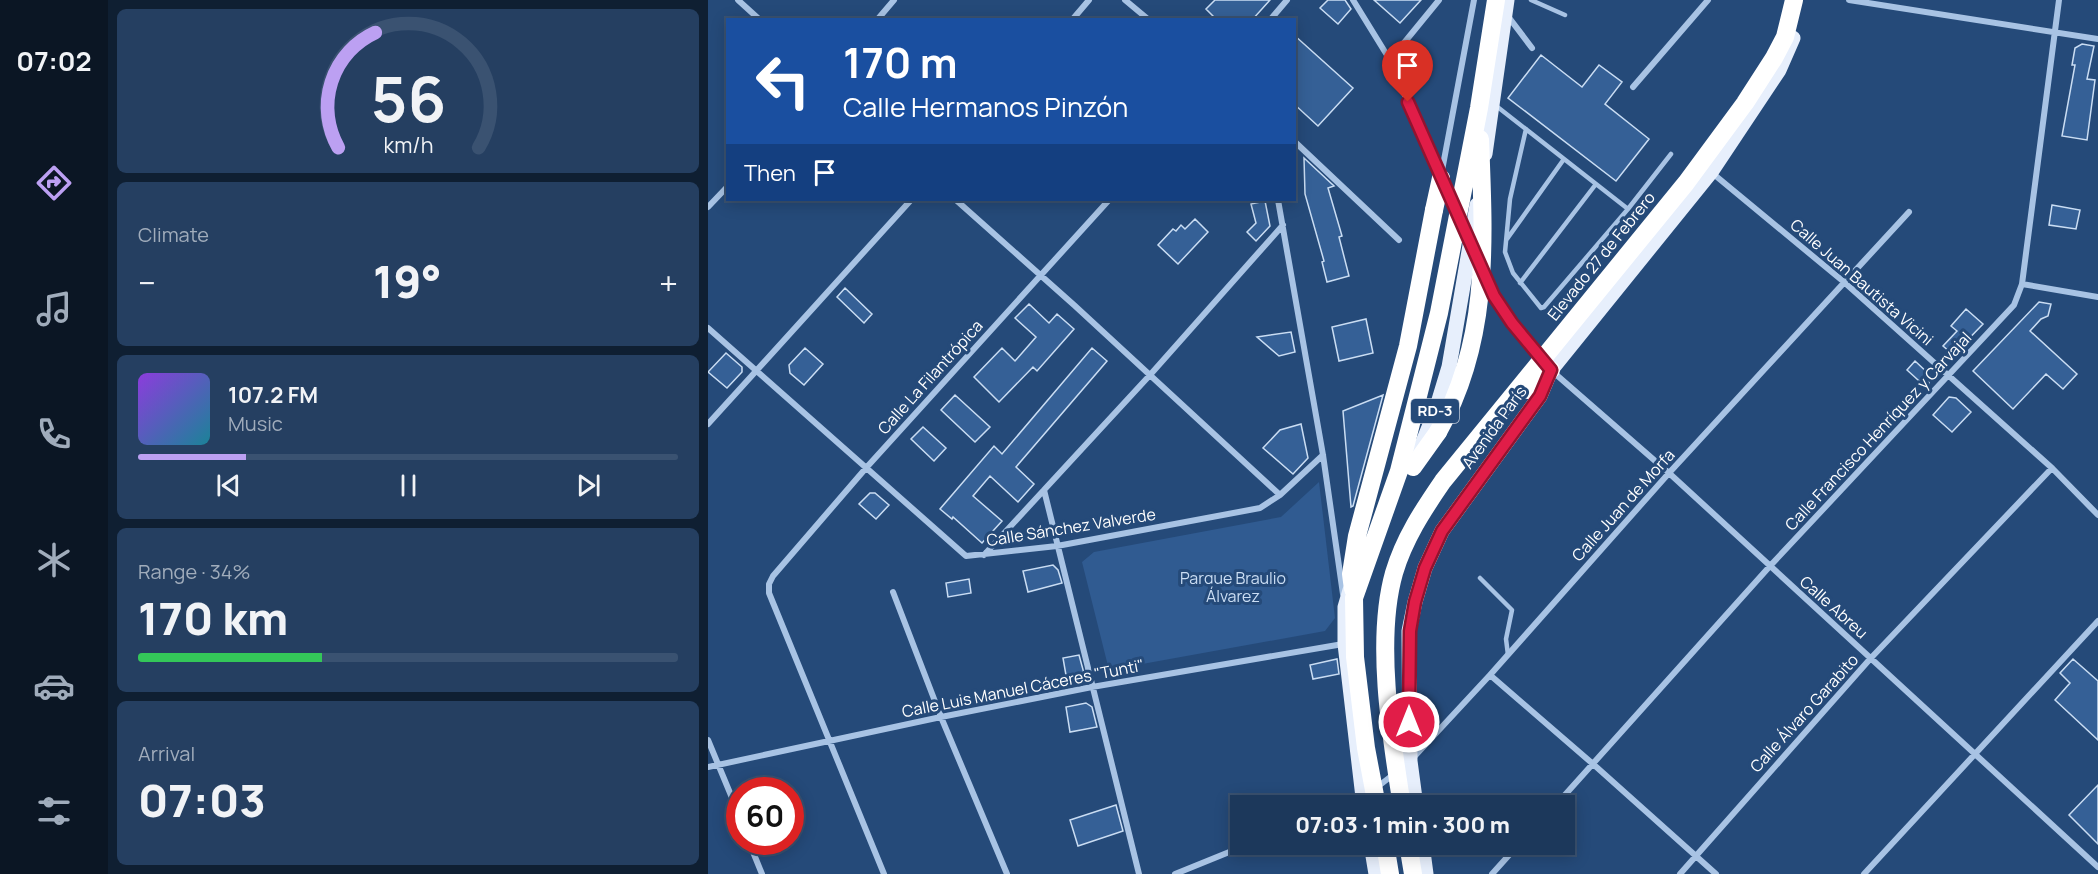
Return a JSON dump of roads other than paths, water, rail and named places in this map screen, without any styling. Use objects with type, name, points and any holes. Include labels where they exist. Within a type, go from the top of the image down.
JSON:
[{"type":"highway","name":"Elevado 27 de Febrero","points":[[1404,795],[1391,721],[1387,665],[1387,632],[1394,575],[1403,549],[1421,514],[1443,481],[1686,183],[1745,103],[1785,37],[1794,0]]},
{"type":"highway","name":"RD-3","points":[[1363,795],[1366,748],[1350,602],[1399,471],[1434,336],[1486,105],[1502,3]]},
{"type":"highway","points":[[1413,467],[1438,432],[1452,406],[1466,372],[1473,341],[1478,304],[1483,224],[1486,105]]},
{"type":"highway","points":[[1350,602],[1351,574],[1358,536],[1408,346],[1441,178]]},
{"type":"highway","points":[[1406,795],[1403,736],[1393,662],[1393,630],[1404,573],[1414,544],[1454,481],[1528,390],[1551,370]]},
{"type":"highway","points":[[1387,855],[1390,874]]},
{"type":"highway","points":[[1410,855],[1413,874]]},
{"type":"main road","name":"Avenida París","points":[[1407,795],[1410,761],[1410,631],[1415,602],[1425,568],[1442,531],[1540,396],[1551,370],[1711,172],[1779,70],[1796,31],[1802,0]]},
{"type":"main road","name":"RD-3","points":[[1362,795],[1345,644],[1350,602],[1357,564],[1368,538],[1392,496],[1413,467],[1436,410],[1449,367],[1470,244],[1486,105]]},
{"type":"main road","points":[[1373,855],[1376,874]]},
{"type":"main road","points":[[1423,855],[1426,874]]},
{"type":"street","points":[[738,0],[758,18]]},
{"type":"street","points":[[880,18],[894,0]]},
{"type":"street","points":[[1074,18],[1089,0]]},
{"type":"street","points":[[1125,0],[1147,18]]},
{"type":"street","points":[[1272,18],[1287,0]]},
{"type":"street","name":"Calle Abreu","points":[[1353,0],[1390,60],[1470,244],[1501,308],[1551,370],[1669,472],[2098,867]]},
{"type":"street","points":[[1390,60],[1438,0]]},
{"type":"street","points":[[1441,178],[1474,0]]},
{"type":"street","points":[[1634,87],[1708,0]]},
{"type":"street","points":[[1849,0],[2098,39]]},
{"type":"street","name":"Calle Francisco Henríquez y Carvajal","points":[[1565,795],[1770,567],[2014,305],[2022,284],[2059,0]]},
{"type":"street","points":[[1502,3],[1532,48]]},
{"type":"street","points":[[1296,143],[1399,240]]},
{"type":"street","name":"Calle Juan Bautista Vicini","points":[[1711,172],[1844,282],[2052,468],[2098,515]]},
{"type":"street","points":[[708,207],[726,188]]},
{"type":"street","points":[[708,424],[910,201]]},
{"type":"street","points":[[957,201],[1280,495]]},
{"type":"street","name":"Calle La Filantrópica","points":[[828,741],[769,593],[769,584],[773,576],[866,468],[1108,201]]},
{"type":"street","points":[[1278,201],[1350,602]]},
{"type":"street","name":"Calle Juan de Morfa","points":[[1373,795],[1410,761],[1491,675],[1669,472],[1909,212]]},
{"type":"street","points":[[984,555],[1150,375],[1283,225]]},
{"type":"street","points":[[2022,284],[2098,297]]},
{"type":"street","name":"Calle Sánchez Valverde","points":[[708,328],[966,556],[1057,546],[1260,508],[1280,495],[1323,455]]},
{"type":"street","name":"Calle Álvaro Garabito","points":[[1680,874],[1870,659],[2052,468]]},
{"type":"street","points":[[1044,490],[1139,874]]},
{"type":"street","points":[[893,592],[941,717],[1007,874]]},
{"type":"street","points":[[1864,874],[2098,621]]},
{"type":"street","name":"Calle Luis Manuel Cáceres \"Tunti\"","points":[[708,767],[1092,687],[1345,644]]},
{"type":"street","points":[[1491,675],[1716,874]]},
{"type":"street","points":[[708,740],[726,784]]},
{"type":"street","points":[[828,741],[884,874]]},
{"type":"street","points":[[1175,874],[1230,852]]},
{"type":"street","points":[[754,855],[762,874]]},
{"type":"street","points":[[1492,874],[1509,855]]},
{"type":"lane","points":[[1531,0],[1564,15]]},
{"type":"lane","points":[[1486,105],[1526,129],[1628,209]]},
{"type":"lane","points":[[1526,129],[1510,199],[1505,241],[1506,260],[1520,283],[1541,308],[1628,209],[1671,154]]},
{"type":"lane","points":[[1505,241],[1564,159]]},
{"type":"lane","points":[[1520,283],[1596,184]]},
{"type":"lane","points":[[1480,578],[1512,610],[1506,639],[1508,655]]},
{"type":"park label","name":"Parque Braulio Álvarez","points":[[1233,587]]}]
